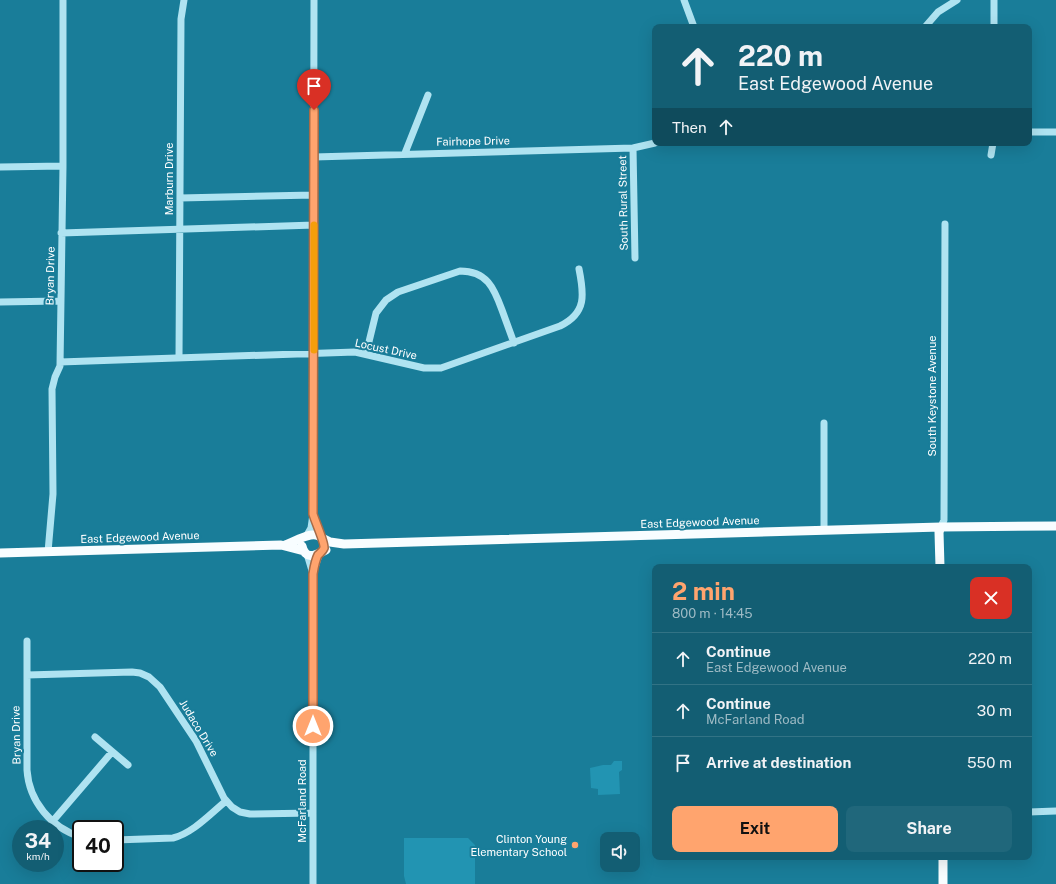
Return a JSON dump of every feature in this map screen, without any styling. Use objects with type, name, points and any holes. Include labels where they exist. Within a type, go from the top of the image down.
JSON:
[{"type":"main road","name":"East Edgewood Avenue","points":[[281,545],[313,534],[330,542],[344,544],[941,527],[1056,526]]},
{"type":"main road","name":"South Keystone Avenue","points":[[940,564],[939,534],[941,527]]},
{"type":"main road","points":[[305,552],[302,544],[306,536]]},
{"type":"main road","points":[[320,553],[324,547],[321,537]]},
{"type":"main road","name":"East Edgewood Avenue","points":[[0,553],[281,545],[305,552],[311,556],[344,544]]},
{"type":"main road","points":[[943,860],[943,884]]},
{"type":"street","name":"Bryan Drive","points":[[48,552],[53,494],[52,391],[55,377],[60,366],[63,166],[63,0]]},
{"type":"street","name":"Marburn Drive","points":[[179,358],[180,19],[184,0]]},
{"type":"street","points":[[306,536],[311,528],[313,514],[314,0]]},
{"type":"street","points":[[684,0],[693,24]]},
{"type":"street","points":[[928,24],[938,12],[957,0]]},
{"type":"street","points":[[994,0],[994,24]]},
{"type":"street","points":[[405,153],[428,95]]},
{"type":"street","points":[[1032,132],[1056,132]]},
{"type":"street","name":"Fairhope Drive","points":[[314,156],[633,148],[652,144]]},
{"type":"street","points":[[991,155],[992,146]]},
{"type":"street","name":"South Rural Street","points":[[633,148],[634,258]]},
{"type":"street","points":[[0,167],[63,166]]},
{"type":"street","points":[[180,198],[314,195]]},
{"type":"street","name":"South Keystone Avenue","points":[[941,527],[944,520],[945,224]]},
{"type":"street","points":[[61,233],[314,225]]},
{"type":"street","name":"Locust Drive","points":[[60,362],[355,352],[424,368],[450,365],[560,326],[574,316],[581,306],[583,297],[579,269]]},
{"type":"street","points":[[366,354],[376,313],[386,300],[398,292],[460,271],[470,271],[479,275],[487,280],[492,286],[514,342]]},
{"type":"street","points":[[0,302],[60,300]]},
{"type":"street","points":[[824,423],[824,530]]},
{"type":"street","points":[[313,514],[321,537]]},
{"type":"street","name":"McFarland Road","points":[[305,552],[313,574]]},
{"type":"street","name":"McFarland Road","points":[[313,884],[313,574],[320,553]]},
{"type":"street","name":"Bryan Drive","points":[[27,641],[28,781],[38,806],[52,820]]},
{"type":"street","name":"Judaco Drive","points":[[27,675],[132,672],[144,674],[155,681],[174,706],[204,755],[226,801]]},
{"type":"street","points":[[95,737],[128,765]]},
{"type":"street","points":[[54,820],[112,752]]},
{"type":"street","points":[[124,840],[173,838],[179,836],[190,830],[226,801],[237,810],[250,814],[313,813]]},
{"type":"street","points":[[1032,812],[1056,811]]},
{"type":"shaded area","points":[[614,761],[622,761],[622,770],[619,772],[620,794],[598,795],[598,789],[591,788],[590,768],[611,765]]},
{"type":"shaded area","points":[[404,838],[468,838],[475,845],[475,884],[406,884],[404,876]]},
{"type":"slow traffic","points":[[314,225],[314,350]]},
{"type":"place","name":"Clinton Young Elementary School","points":[[575,845]]},
{"type":"route","points":[[313,726],[313,574],[315,563],[319,555],[324,550],[324,541],[320,536],[313,514],[314,110]]}]
